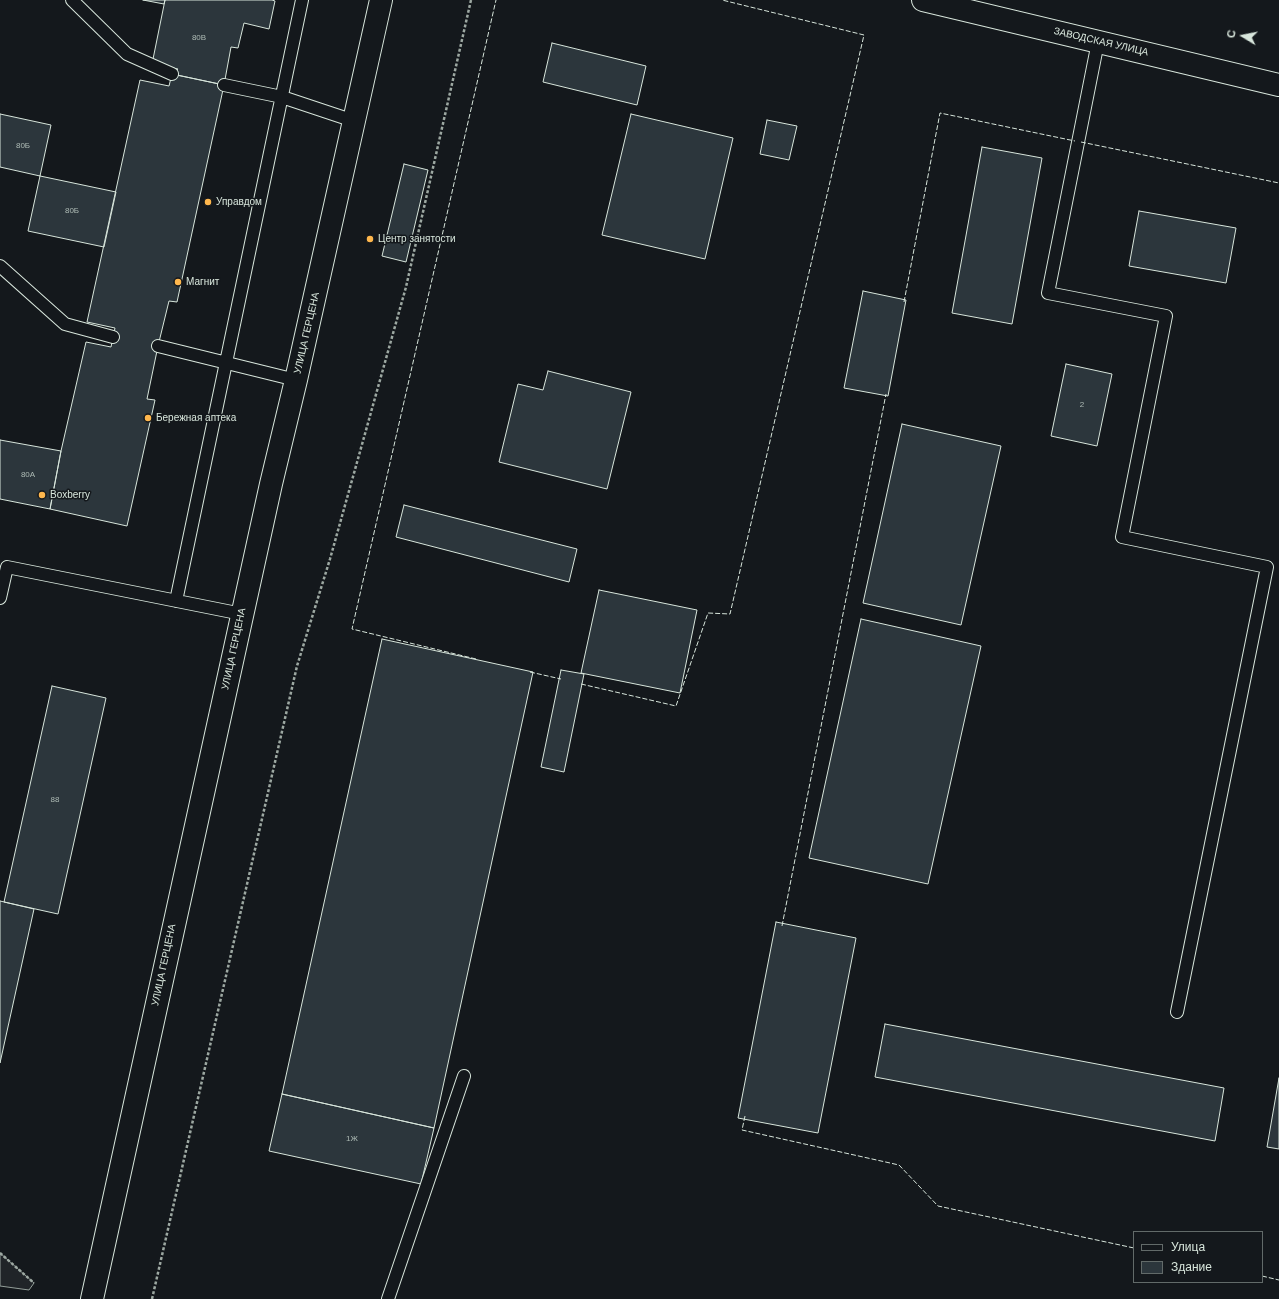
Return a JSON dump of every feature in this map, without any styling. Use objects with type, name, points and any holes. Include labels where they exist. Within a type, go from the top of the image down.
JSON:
[{"type":"main road","name":"УЛИЦА ГЕРЦЕНА","points":[[92,1299],[242,614],[381,0]]},
{"type":"main road","name":"ЗАВОДСКАЯ УЛИЦА","points":[[923,0],[1279,84]]},
{"type":"lane","points":[[72,0],[127,54],[172,74]]},
{"type":"lane","points":[[176,601],[302,0]]},
{"type":"lane","points":[[1098,42],[1048,293],[1166,316],[1122,537],[1267,567],[1177,1012]]},
{"type":"lane","points":[[224,85],[282,97],[354,121]]},
{"type":"lane","points":[[0,266],[65,324],[113,337]]},
{"type":"lane","points":[[158,346],[296,380]]},
{"type":"lane","points":[[0,598],[4,565],[242,614]]},
{"type":"lane","points":[[388,1299],[464,1076]]},
{"type":"path","points":[[152,1299],[297,666],[330,559],[406,287],[471,0]]},
{"type":"path","points":[[0,1253],[34,1283]]},
{"type":"shaded area","points":[[0,1253],[34,1283],[29,1290],[0,1286]]},
{"type":"building","points":[[143,0],[165,0],[164,4]]},
{"type":"building","points":[[165,0],[275,1],[269,29],[244,23],[238,48],[231,47],[224,85],[172,74],[178,69],[152,64]]},
{"type":"building","points":[[552,43],[646,66],[637,105],[543,82]]},
{"type":"building","points":[[172,74],[224,85],[177,302],[169,301],[158,346],[147,399],[155,400],[127,526],[50,509],[61,451],[86,342],[111,347],[115,328],[87,322],[140,80],[169,86]]},
{"type":"building","points":[[0,114],[51,125],[40,176],[0,167]]},
{"type":"building","points":[[631,114],[733,138],[705,259],[602,235]]},
{"type":"building","points":[[767,120],[797,126],[789,160],[760,154]]},
{"type":"building","points":[[982,147],[1042,158],[1012,324],[952,313]]},
{"type":"building","points":[[404,164],[428,170],[406,262],[382,256]]},
{"type":"building","points":[[40,176],[116,192],[104,247],[28,231]]},
{"type":"building","points":[[1139,211],[1236,228],[1226,283],[1129,266]]},
{"type":"building","points":[[863,291],[906,300],[888,396],[844,388]]},
{"type":"building","points":[[1066,364],[1112,374],[1097,446],[1051,436]]},
{"type":"building","points":[[548,371],[631,392],[607,489],[499,462],[518,384],[543,390]]},
{"type":"building","points":[[902,424],[1001,446],[961,625],[863,603]]},
{"type":"building","points":[[0,440],[61,451],[50,509],[0,499]]},
{"type":"building","points":[[404,505],[577,549],[569,582],[396,537]]},
{"type":"building","points":[[599,590],[697,610],[680,693],[581,673]]},
{"type":"building","points":[[861,619],[981,646],[928,884],[809,858]]},
{"type":"building","points":[[382,639],[533,672],[434,1128],[282,1094]]},
{"type":"building","points":[[561,670],[584,674],[564,772],[541,767]]},
{"type":"building","points":[[52,686],[106,698],[58,914],[4,902]]},
{"type":"building","points":[[0,901],[34,909],[0,1063]]},
{"type":"building","points":[[776,922],[856,938],[818,1133],[738,1118]]},
{"type":"building","points":[[885,1024],[1224,1088],[1215,1141],[875,1077]]},
{"type":"building","points":[[1279,1078],[1279,1149],[1267,1147]]},
{"type":"building","points":[[282,1094],[434,1128],[421,1184],[269,1151]]},
{"type":"fence","points":[[476,659],[352,629],[496,0]]},
{"type":"fence","points":[[581,684],[676,706],[708,613],[730,614],[864,35],[722,0]]},
{"type":"fence","points":[[904,302],[940,113],[1075,141]]},
{"type":"fence","points":[[1081,142],[1279,183]]},
{"type":"fence","points":[[782,926],[886,394]]},
{"type":"fence","points":[[530,672],[561,679]]},
{"type":"fence","points":[[745,1116],[742,1130],[899,1165],[938,1206],[1133,1248]]},
{"type":"fence","points":[[1263,1276],[1279,1280]]},
{"type":"place","name":"Управдом","points":[[208,202]]},
{"type":"place","name":"Центр занятости","points":[[370,239]]},
{"type":"place","name":"Магнит","points":[[178,282]]},
{"type":"place","name":"Бережная аптека","points":[[148,418]]},
{"type":"place","name":"Boxberry","points":[[42,495]]}]
